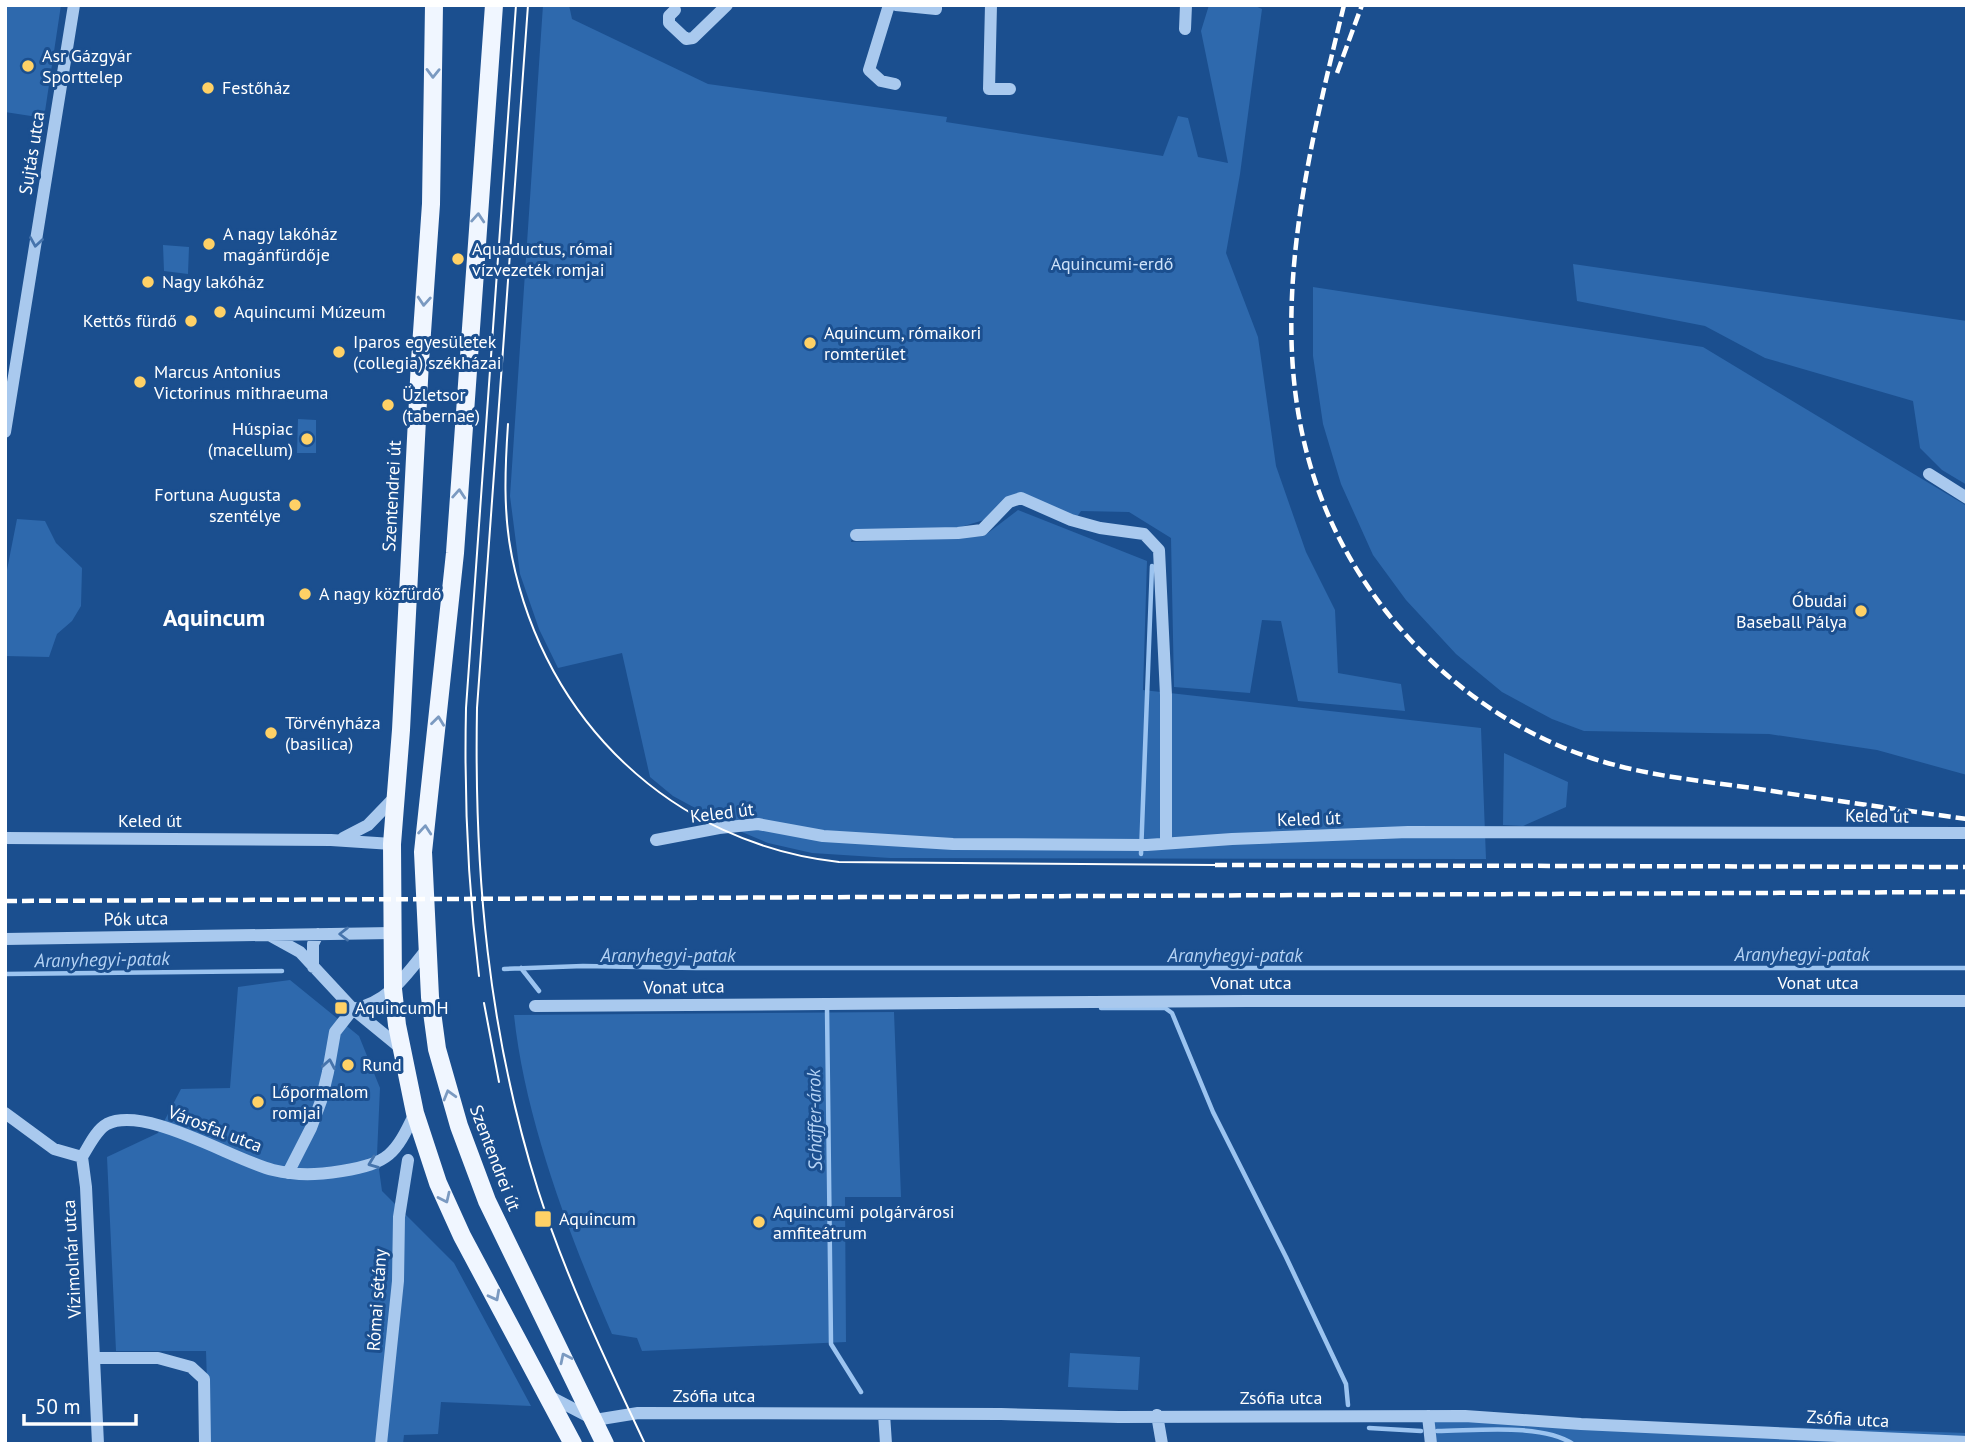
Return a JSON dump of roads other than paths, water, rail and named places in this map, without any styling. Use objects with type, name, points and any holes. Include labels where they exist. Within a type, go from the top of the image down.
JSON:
[{"type":"main road","name":"Szentendrei út","points":[[434,5],[431,204],[392,844],[393,989],[415,1113],[438,1184],[462,1236],[573,1444]]},
{"type":"main road","name":"Szentendrei út","points":[[494,5],[455,553],[423,852],[430,997],[437,1049],[458,1126],[487,1201],[605,1444]]},
{"type":"street","name":"Sujtás utca","points":[[5,432],[74,5]]},
{"type":"street","points":[[675,10],[669,16],[669,23],[686,39],[693,38],[727,5]]},
{"type":"street","points":[[889,5],[869,70],[881,81],[895,84]]},
{"type":"street","points":[[896,5],[936,9],[936,5]]},
{"type":"street","points":[[991,5],[989,89],[1010,89]]},
{"type":"street","points":[[1185,29],[1186,5]]},
{"type":"street","points":[[1929,474],[1967,498]]},
{"type":"street","points":[[856,535],[982,530],[1009,502],[1021,498],[1071,520],[1100,528],[1144,534],[1158,550],[1166,695],[1166,843]]},
{"type":"street","name":"Keled út","points":[[336,840],[368,825],[396,796]]},
{"type":"street","name":"Keled út","points":[[656,840],[758,824],[823,836],[892,842],[1133,845],[1422,832],[1967,833]]},
{"type":"street","name":"Keled út","points":[[5,838],[336,840],[392,844]]},
{"type":"street","name":"Pók utca","points":[[5,939],[392,933]]},
{"type":"street","name":"Pók utca","points":[[267,934],[300,952],[353,1009],[402,1049]]},
{"type":"street","points":[[313,967],[313,944],[318,934]]},
{"type":"street","points":[[288,1173],[311,1128],[321,1101],[334,1032],[353,1009],[383,999],[427,949]]},
{"type":"street","name":"Vonat utca","points":[[535,1006],[1247,1000],[1967,1001]]},
{"type":"street","points":[[5,1113],[54,1149],[82,1157]]},
{"type":"street","name":"Városfal utca","points":[[82,1157],[104,1125],[116,1120],[130,1120],[173,1130],[270,1170],[310,1176],[369,1166],[389,1156],[403,1138],[415,1113]]},
{"type":"street","name":"Vízimolnár utca","points":[[82,1157],[86,1187],[98,1444]]},
{"type":"street","name":"Római sétány","points":[[382,1444],[398,1281],[399,1217],[408,1160]]},
{"type":"street","points":[[94,1358],[158,1358],[191,1367],[204,1379],[205,1444]]},
{"type":"street","points":[[549,1396],[594,1420],[592,1444]]},
{"type":"street","name":"Zsófia utca","points":[[594,1420],[638,1413],[1465,1416],[1581,1424],[1967,1441]]},
{"type":"street","points":[[884,1413],[886,1444]]},
{"type":"street","points":[[1157,1415],[1162,1444]]},
{"type":"street","points":[[1428,1416],[1431,1444]]},
{"type":"waterway","points":[[1141,854],[1152,566]]},
{"type":"waterway","name":"Aranyhegyi-patak","points":[[504,969],[583,966],[1967,968]]},
{"type":"waterway","points":[[521,968],[539,991]]},
{"type":"waterway","name":"Aranyhegyi-patak","points":[[5,974],[282,971]]},
{"type":"waterway","name":"Schäffer-árok","points":[[827,1007],[831,1344],[861,1392]]},
{"type":"waterway","points":[[1101,1008],[1165,1008],[1172,1013],[1213,1112],[1346,1384],[1348,1405]]},
{"type":"waterway","points":[[1369,1428],[1421,1431]]},
{"type":"waterway","points":[[1437,1431],[1526,1431],[1560,1437],[1573,1444]]},
{"type":"tram line","points":[[479,976],[468,842],[466,708],[516,5]]},
{"type":"tram line","points":[[528,5],[477,708],[478,831],[482,891],[496,1011],[507,1071],[538,1190],[574,1287],[645,1444]]},
{"type":"tram line","points":[[508,424],[507,524],[512,557],[529,616],[554,671],[586,721],[625,764],[671,800],[722,829],[778,850],[839,862],[1215,865]]},
{"type":"tram line","points":[[484,1003],[499,1082]]},
{"type":"railway","points":[[1344,5],[1309,162],[1297,239],[1291,316],[1295,392],[1311,467],[1340,539],[1385,610],[1426,655],[1472,695],[1522,728],[1577,753],[1663,775],[1967,819]]},
{"type":"railway","points":[[1337,73],[1362,5]]},
{"type":"railway","points":[[1215,865],[1967,867]]},
{"type":"railway","points":[[5,901],[1967,892]]},
{"type":"place","name":"Asr Gázgyár Sporttelep","points":[[28,66]]},
{"type":"place","name":"Festőház","points":[[208,88]]},
{"type":"place","name":"A nagy lakóház magánfürdője","points":[[209,244]]},
{"type":"place","name":"Aquaductus, római vízvezeték romjai","points":[[458,259]]},
{"type":"place","name":"Nagy lakóház","points":[[148,282]]},
{"type":"place","name":"Aquincumi Múzeum","points":[[220,312]]},
{"type":"place","name":"Kettős fürdő","points":[[191,321]]},
{"type":"place","name":"Aquincum, rómaikori romterület","points":[[810,343]]},
{"type":"place","name":"Iparos egyesületek (collegia) székházai","points":[[339,352]]},
{"type":"place","name":"Marcus Antonius Victorinus mithraeuma","points":[[140,382]]},
{"type":"place","name":"Üzletsor (tabernae)","points":[[388,405]]},
{"type":"place","name":"Húspiac (macellum)","points":[[307,439]]},
{"type":"place","name":"Fortuna Augusta szentélye","points":[[295,505]]},
{"type":"place","name":"A nagy közfürdő","points":[[305,594]]},
{"type":"place","name":"Óbudai Baseball Pálya","points":[[1861,611]]},
{"type":"place","name":"Törvényháza (basilica)","points":[[271,733]]},
{"type":"place","name":"Aquincum H","points":[[341,1008]]},
{"type":"place","name":"Rund","points":[[348,1065]]},
{"type":"place","name":"Lőpormalom romjai","points":[[258,1102]]},
{"type":"place","name":"Aquincum","points":[[543,1219]]},
{"type":"place","name":"Aquincumi polgárvárosi amfiteátrum","points":[[759,1222]]},
{"type":"district","name":"Aquincum","points":[[214,618]]},
{"type":"park label","name":"Aquincumi-erdő","points":[[1112,264]]}]
